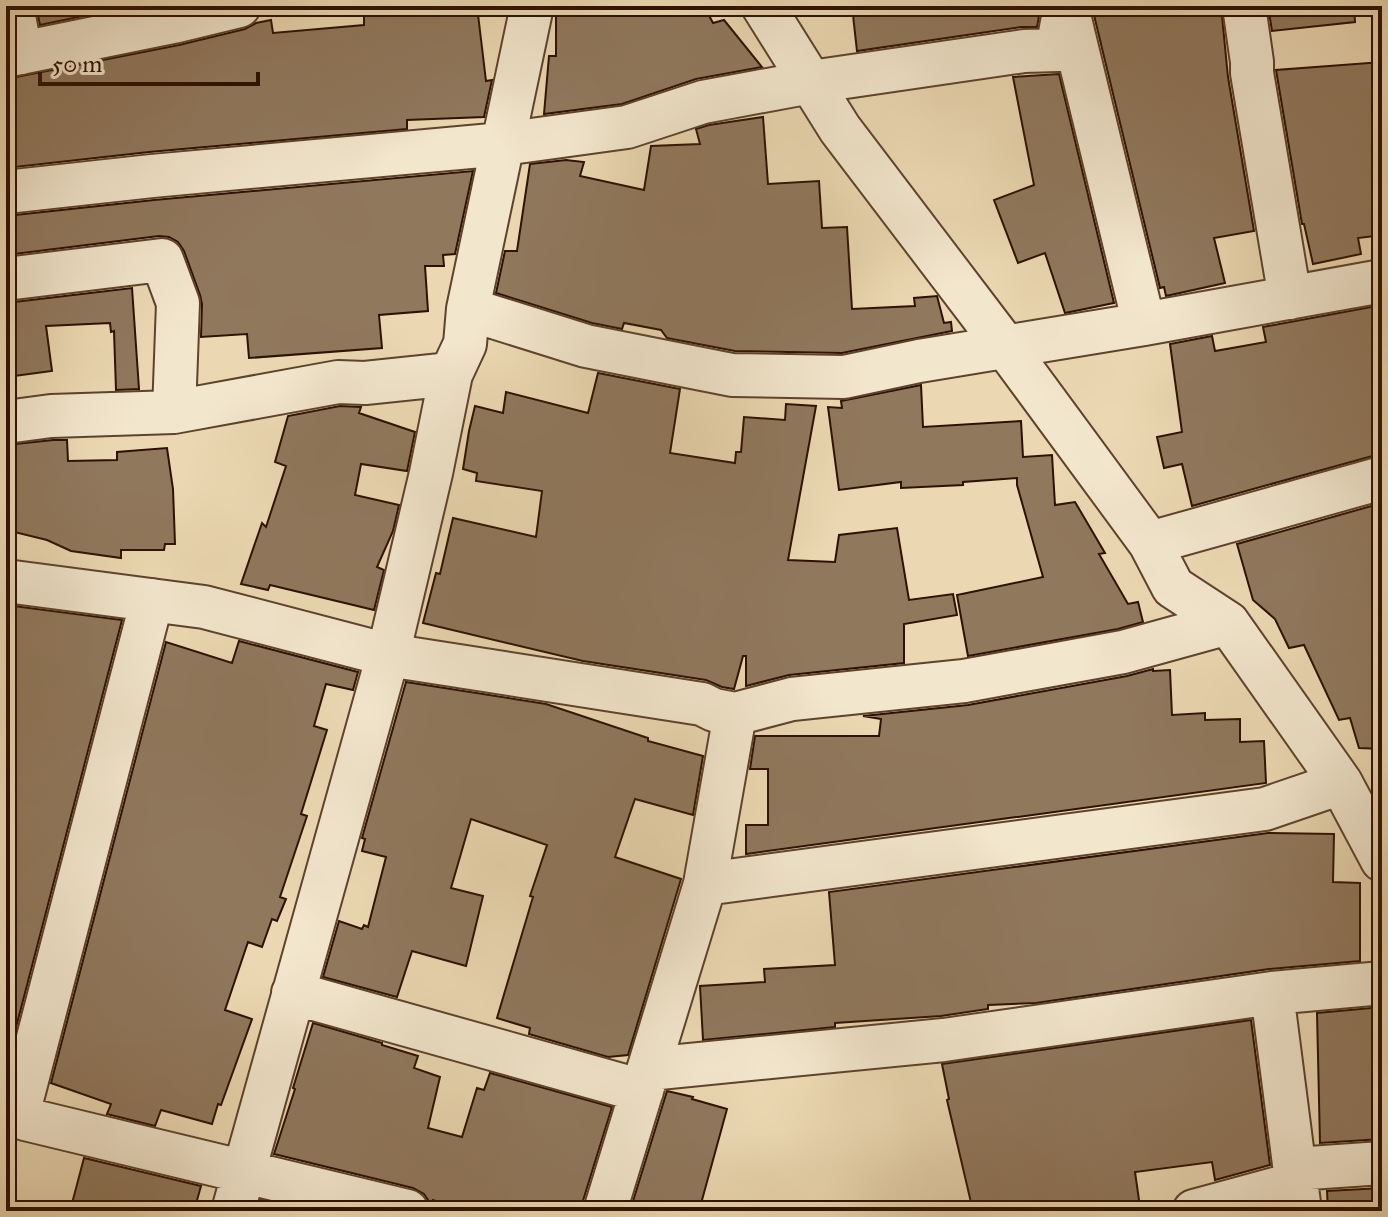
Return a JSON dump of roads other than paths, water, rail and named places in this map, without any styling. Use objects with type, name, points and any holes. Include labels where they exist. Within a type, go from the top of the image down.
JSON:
[{"type":"street","points":[[12,6],[13,54],[239,6]]},
{"type":"street","points":[[238,1192],[388,655],[451,374],[465,344],[468,309],[532,6]]},
{"type":"street","points":[[763,6],[840,129],[1150,543],[1173,587],[1228,623],[1341,783],[1382,860]]},
{"type":"street","points":[[6,192],[503,144],[627,127],[703,102],[811,82],[1024,51],[1057,50],[1066,6]]},
{"type":"street","points":[[1066,6],[1144,324]]},
{"type":"street","points":[[1244,6],[1252,73],[1290,298]]},
{"type":"street","points":[[6,279],[162,260],[178,303],[174,412]]},
{"type":"street","points":[[468,309],[586,346],[732,375],[844,377],[919,361],[1382,281]]},
{"type":"street","points":[[6,422],[51,416],[174,412],[338,382],[365,383],[451,374]]},
{"type":"street","points":[[1150,543],[1382,478]]},
{"type":"street","points":[[6,581],[204,607],[388,655],[702,704],[735,714],[792,699],[964,681],[1123,652],[1228,623]]},
{"type":"street","points":[[152,600],[19,1111],[25,1119],[238,1192],[407,1211]]},
{"type":"street","points":[[605,1211],[705,884],[735,714]]},
{"type":"street","points":[[705,884],[1265,809],[1341,783]]},
{"type":"street","points":[[293,993],[645,1080],[1272,993],[1382,983]]},
{"type":"street","points":[[1272,993],[1297,1188]]},
{"type":"street","points":[[1194,1211],[1297,1188],[1382,1163]]}]
